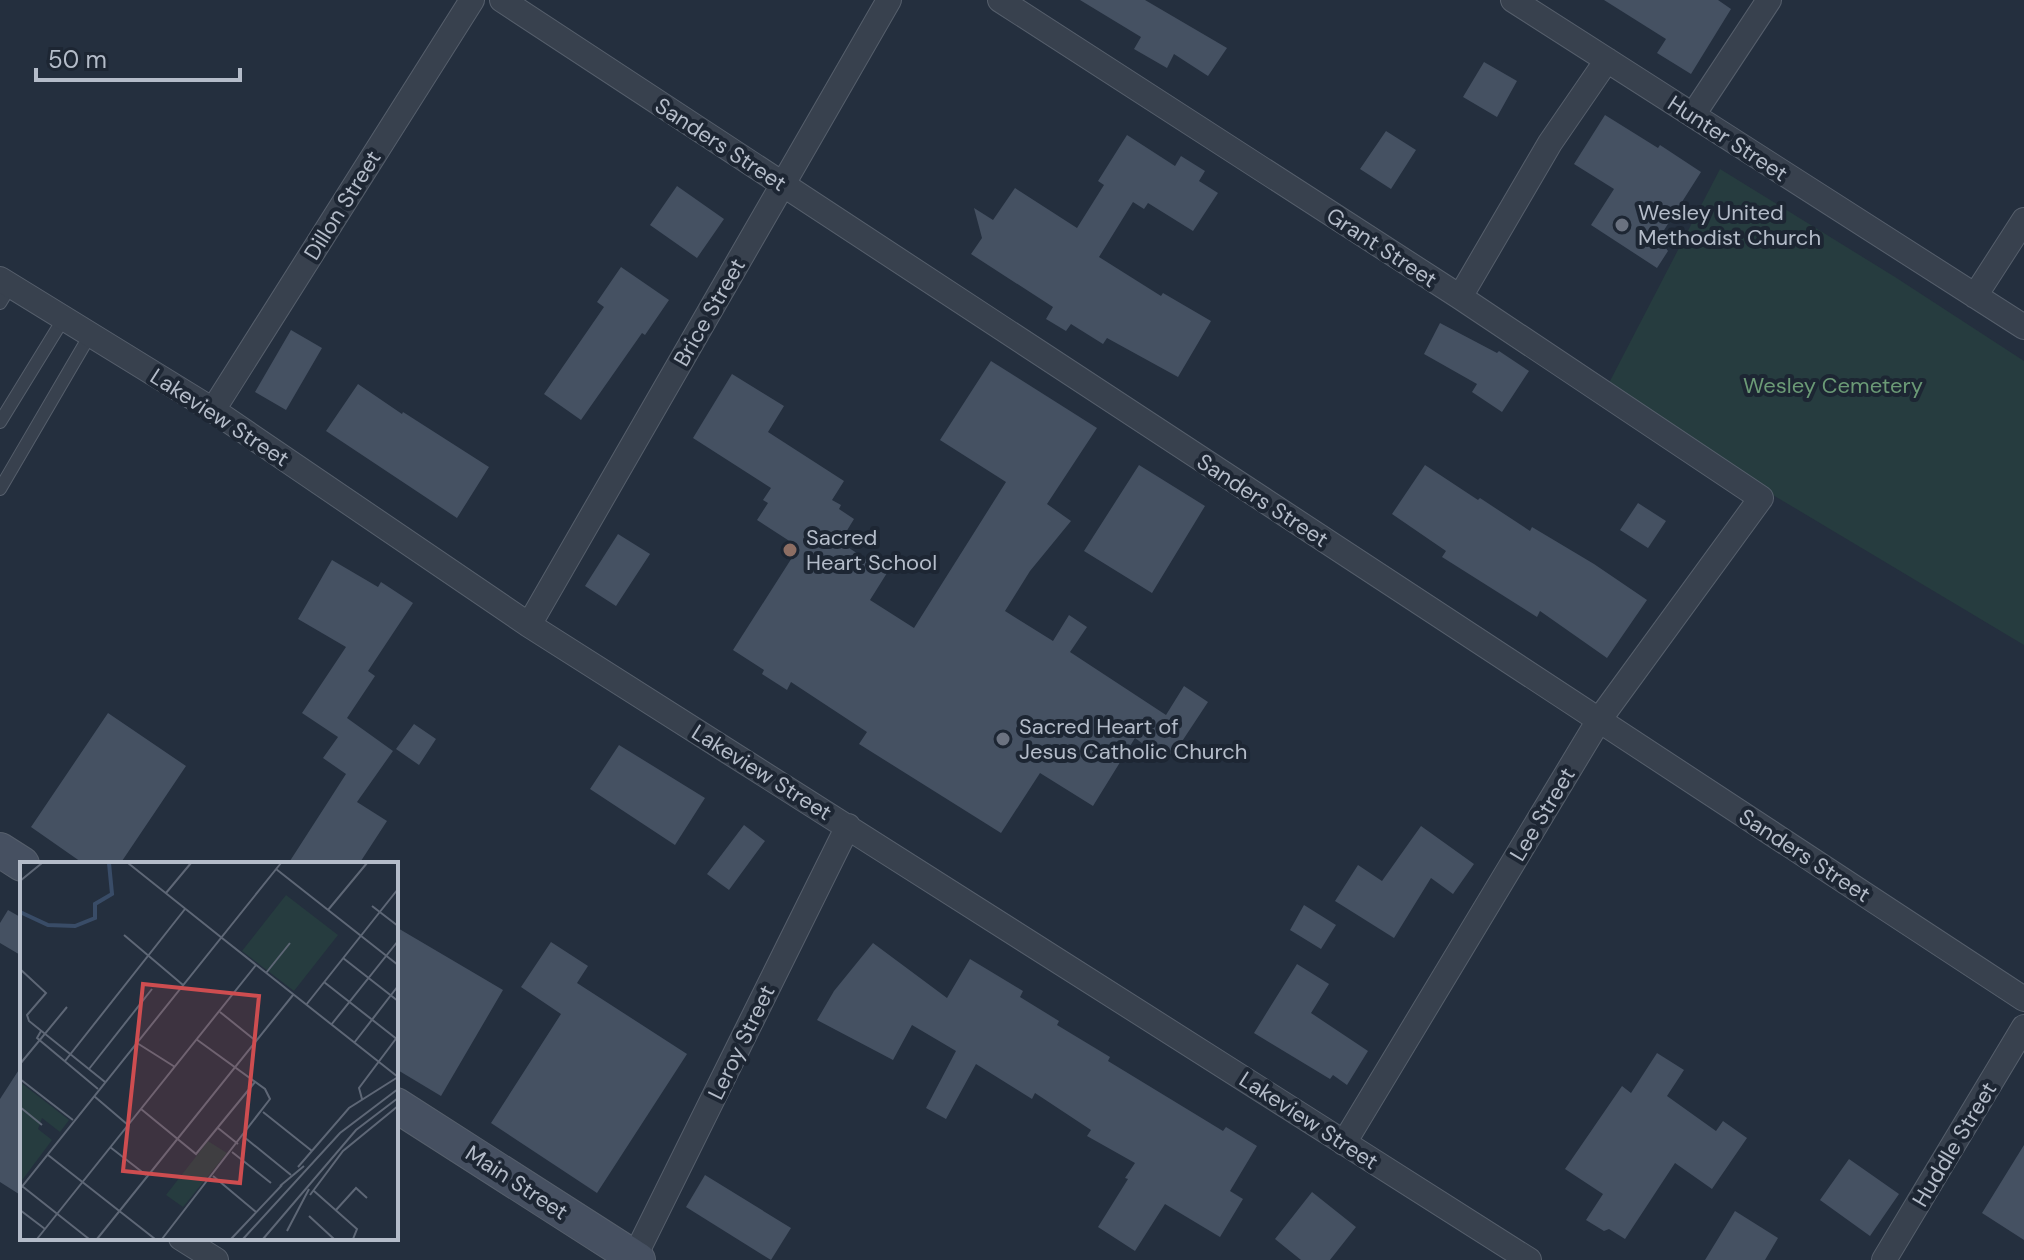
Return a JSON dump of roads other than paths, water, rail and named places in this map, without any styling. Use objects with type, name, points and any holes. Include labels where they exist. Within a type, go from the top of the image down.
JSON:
[{"type":"main road","points":[[0,850],[20,863]]},
{"type":"main road","name":"Main Street","points":[[398,1106],[636,1259]]},
{"type":"street","name":"Dillon Street","points":[[213,410],[472,0]]},
{"type":"street","name":"Sanders Street","points":[[502,0],[2024,999]]},
{"type":"street","name":"Brice Street","points":[[529,625],[889,0]]},
{"type":"street","name":"Grant Street","points":[[1000,0],[1460,297],[1761,498]]},
{"type":"street","points":[[1693,115],[1769,0]]},
{"type":"street","name":"Hunter Street","points":[[1524,3],[1607,60],[2024,327]]},
{"type":"street","points":[[1460,297],[1550,143],[1607,60]]},
{"type":"street","points":[[1975,296],[2024,220]]},
{"type":"street","name":"Lakeview Street","points":[[4,289],[64,318],[213,410],[529,625],[1527,1260]]},
{"type":"street","name":"Lee Street","points":[[1344,1143],[1599,720],[1761,498]]},
{"type":"street","name":"Leroy Street","points":[[636,1259],[848,826]]},
{"type":"street","name":"Huddle Street","points":[[1884,1260],[2024,1027]]},
{"type":"street","points":[[184,1240],[216,1260]]},
{"type":"lane","points":[[0,422],[64,318]]},
{"type":"lane","points":[[0,489],[90,335]]},
{"type":"place","name":"Wesley United Methodist Church","points":[[1622,225]]},
{"type":"place","name":"Sacred Heart School","points":[[790,550]]},
{"type":"place","name":"Sacred Heart of Jesus Catholic Church","points":[[1003,739]]},
{"type":"park label","name":"Wesley Cemetery","points":[[1833,385]]}]
